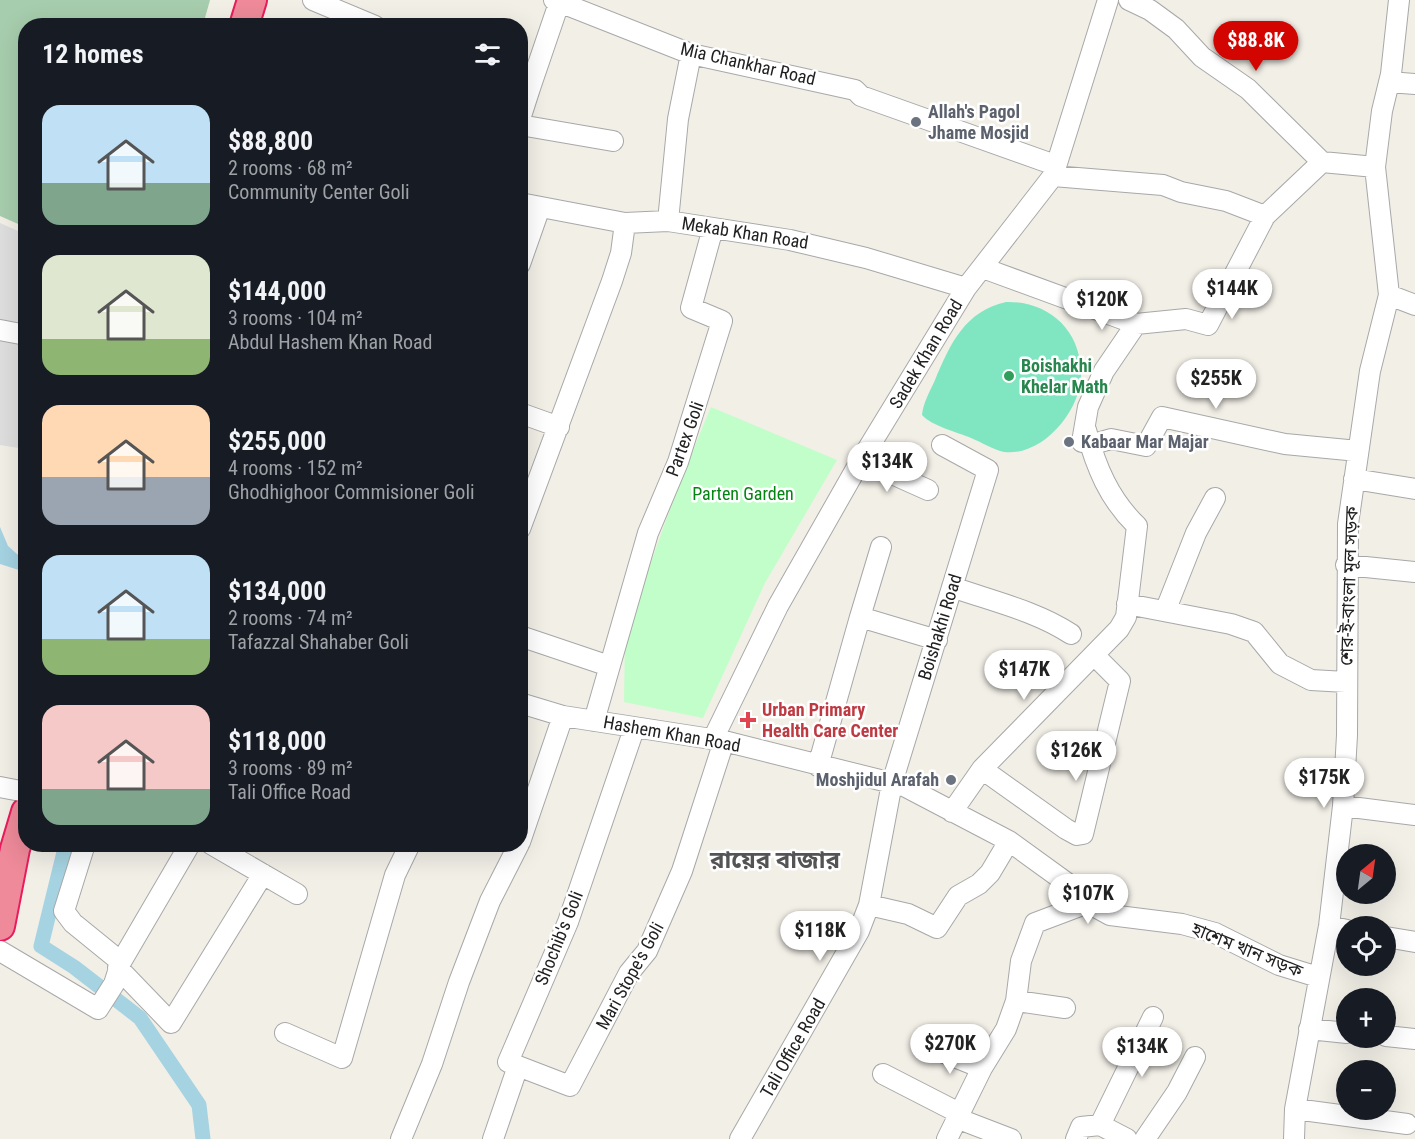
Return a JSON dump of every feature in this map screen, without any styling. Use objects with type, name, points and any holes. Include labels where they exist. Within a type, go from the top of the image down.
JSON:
[{"type":"highway","points":[[246,18],[252,0]]},
{"type":"highway","points":[[0,926],[8,847],[18,828]]},
{"type":"street","points":[[313,0],[356,18]]},
{"type":"street","name":"Sadek Khan Road","points":[[718,740],[778,606],[861,460],[966,288],[1054,171],[1108,0]]},
{"type":"street","points":[[1129,0],[1159,16],[1176,29],[1202,57],[1248,89],[1322,162],[1375,167]]},
{"type":"street","name":"শের-ই-বাংলা মূল সড়ক","points":[[1339,916],[1347,735],[1346,565],[1348,524],[1370,371],[1389,295],[1375,167],[1399,0]]},
{"type":"street","points":[[528,79],[557,1]]},
{"type":"street","name":"Mia Chankhar Road","points":[[557,1],[691,54],[855,90],[861,96],[904,109],[1054,171],[1153,183],[1226,201],[1265,216]]},
{"type":"street","points":[[668,221],[678,118],[691,54]]},
{"type":"street","points":[[1389,82],[1415,84]]},
{"type":"street","points":[[528,126],[613,141]]},
{"type":"street","points":[[983,268],[1136,324],[1186,319],[1208,325],[1265,216],[1322,162]]},
{"type":"street","name":"Mekab Khan Road","points":[[530,205],[625,223],[668,221],[829,248],[966,288]]},
{"type":"street","points":[[528,508],[612,281],[621,253],[625,223]]},
{"type":"street","name":"Partex Goli","points":[[594,721],[648,533],[678,462],[722,321],[692,308],[713,228]]},
{"type":"street","points":[[1389,295],[1415,305]]},
{"type":"street","points":[[952,812],[982,769],[1095,656],[1119,629],[1125,617],[1137,526],[1120,509],[1085,443],[1088,406],[1104,371],[1136,324]]},
{"type":"street","points":[[0,330],[18,333]]},
{"type":"street","points":[[528,416],[559,427]]},
{"type":"street","points":[[1085,443],[1111,439],[1146,446],[1162,417],[1285,444],[1358,451]]},
{"type":"street","name":"Boishakhi Road","points":[[892,783],[988,470],[942,445]]},
{"type":"street","points":[[861,460],[928,490]]},
{"type":"street","points":[[1354,479],[1415,489]]},
{"type":"street","points":[[1167,609],[1196,533],[1215,498]]},
{"type":"street","points":[[818,766],[881,547]]},
{"type":"street","points":[[1346,565],[1415,572]]},
{"type":"street","points":[[952,587],[1058,625],[1071,634]]},
{"type":"street","points":[[1127,604],[1167,609],[1231,624],[1254,632],[1280,664],[1311,680],[1346,682]]},
{"type":"street","points":[[860,618],[937,640]]},
{"type":"street","points":[[528,639],[609,666]]},
{"type":"street","points":[[982,769],[1066,829],[1077,835],[1083,834],[1120,681],[1095,656]]},
{"type":"street","name":"Hashem Khan Road","points":[[528,705],[563,716],[634,729],[718,740],[892,783]]},
{"type":"street","points":[[528,819],[563,716]]},
{"type":"street","name":"Shochib's Goli","points":[[493,1139],[518,1066],[508,1062],[568,922],[634,729]]},
{"type":"street","name":"Mari Stope's Goli","points":[[518,1066],[570,1086],[629,973],[647,951],[682,871],[718,740]]},
{"type":"street","name":"হাশেম খান সড়ক","points":[[892,783],[904,786],[1009,841],[1078,891],[1088,903],[1110,915],[1182,924],[1215,933],[1279,965],[1318,977]]},
{"type":"street","name":"Tali Office Road","points":[[740,1139],[859,931],[868,905],[892,783]]},
{"type":"street","points":[[0,787],[18,790]]},
{"type":"street","points":[[1344,806],[1415,815]]},
{"type":"street","points":[[868,905],[908,914],[937,928],[958,896],[979,884],[990,873],[1009,841]]},
{"type":"street","points":[[82,852],[64,911],[118,972],[171,1023],[263,874]]},
{"type":"street","points":[[0,951],[98,1009],[186,852]]},
{"type":"street","points":[[225,852],[297,894]]},
{"type":"street","points":[[285,1033],[342,1058],[395,875],[406,852]]},
{"type":"street","points":[[401,1139],[432,1064],[459,982],[486,911],[516,852]]},
{"type":"street","points":[[947,1139],[960,1117],[982,1068],[1006,1029],[1016,1001],[1021,961],[1035,923],[1088,903]]},
{"type":"street","name":"শের-ই-বাংলা মূল সড়ক","points":[[1294,1139],[1295,1109],[1318,977],[1336,933]]},
{"type":"street","points":[[1396,939],[1415,942]]},
{"type":"street","points":[[1016,1001],[1065,1008]]},
{"type":"street","points":[[1100,1125],[1153,1017]]},
{"type":"street","points":[[1309,1029],[1336,1032]]},
{"type":"street","points":[[1396,1037],[1415,1039]]},
{"type":"street","points":[[932,1048],[982,1068]]},
{"type":"street","points":[[1145,1139],[1177,1092],[1195,1057]]},
{"type":"street","points":[[883,1074],[960,1117],[1011,1139]]},
{"type":"street","points":[[1295,1109],[1407,1124]]},
{"type":"street","points":[[1076,1139],[1082,1127],[1100,1125],[1127,1139]]},
{"type":"shaded area","points":[[0,223],[18,231],[18,448],[0,445]]},
{"type":"green space","points":[[0,0],[210,0],[205,18],[18,18],[18,224],[0,216]]},
{"type":"green space","name":"Boishakhi Khelar Math","points":[[1006,302],[1035,306],[1058,320],[1074,342],[1081,370],[1076,399],[1069,414],[1059,427],[1047,438],[1033,446],[1019,451],[1004,452],[938,426],[922,415],[925,402],[941,367],[961,331],[980,313]]},
{"type":"green space","name":"Parten Garden","points":[[711,407],[837,460],[765,583],[703,718],[624,702],[625,635],[679,484]]},
{"type":"water","points":[[0,527],[8,546],[18,555],[18,570],[0,564]]},
{"type":"waterway","points":[[64,852],[41,946],[74,967],[140,1018],[199,1105],[203,1139]]},
{"type":"place","name":"Allah's Pagol Jhame Mosjid","points":[[916,122]]},
{"type":"place","name":"Boishakhi Khelar Math","points":[[1009,376]]},
{"type":"place","name":"Kabaar Mar Majar","points":[[1069,442]]},
{"type":"place","name":"Urban Primary Health Care Center","points":[[748,720]]},
{"type":"place","name":"Moshjidul Arafah","points":[[951,780]]},
{"type":"district","name":"রায়ের বাজার","points":[[775,860]]}]
